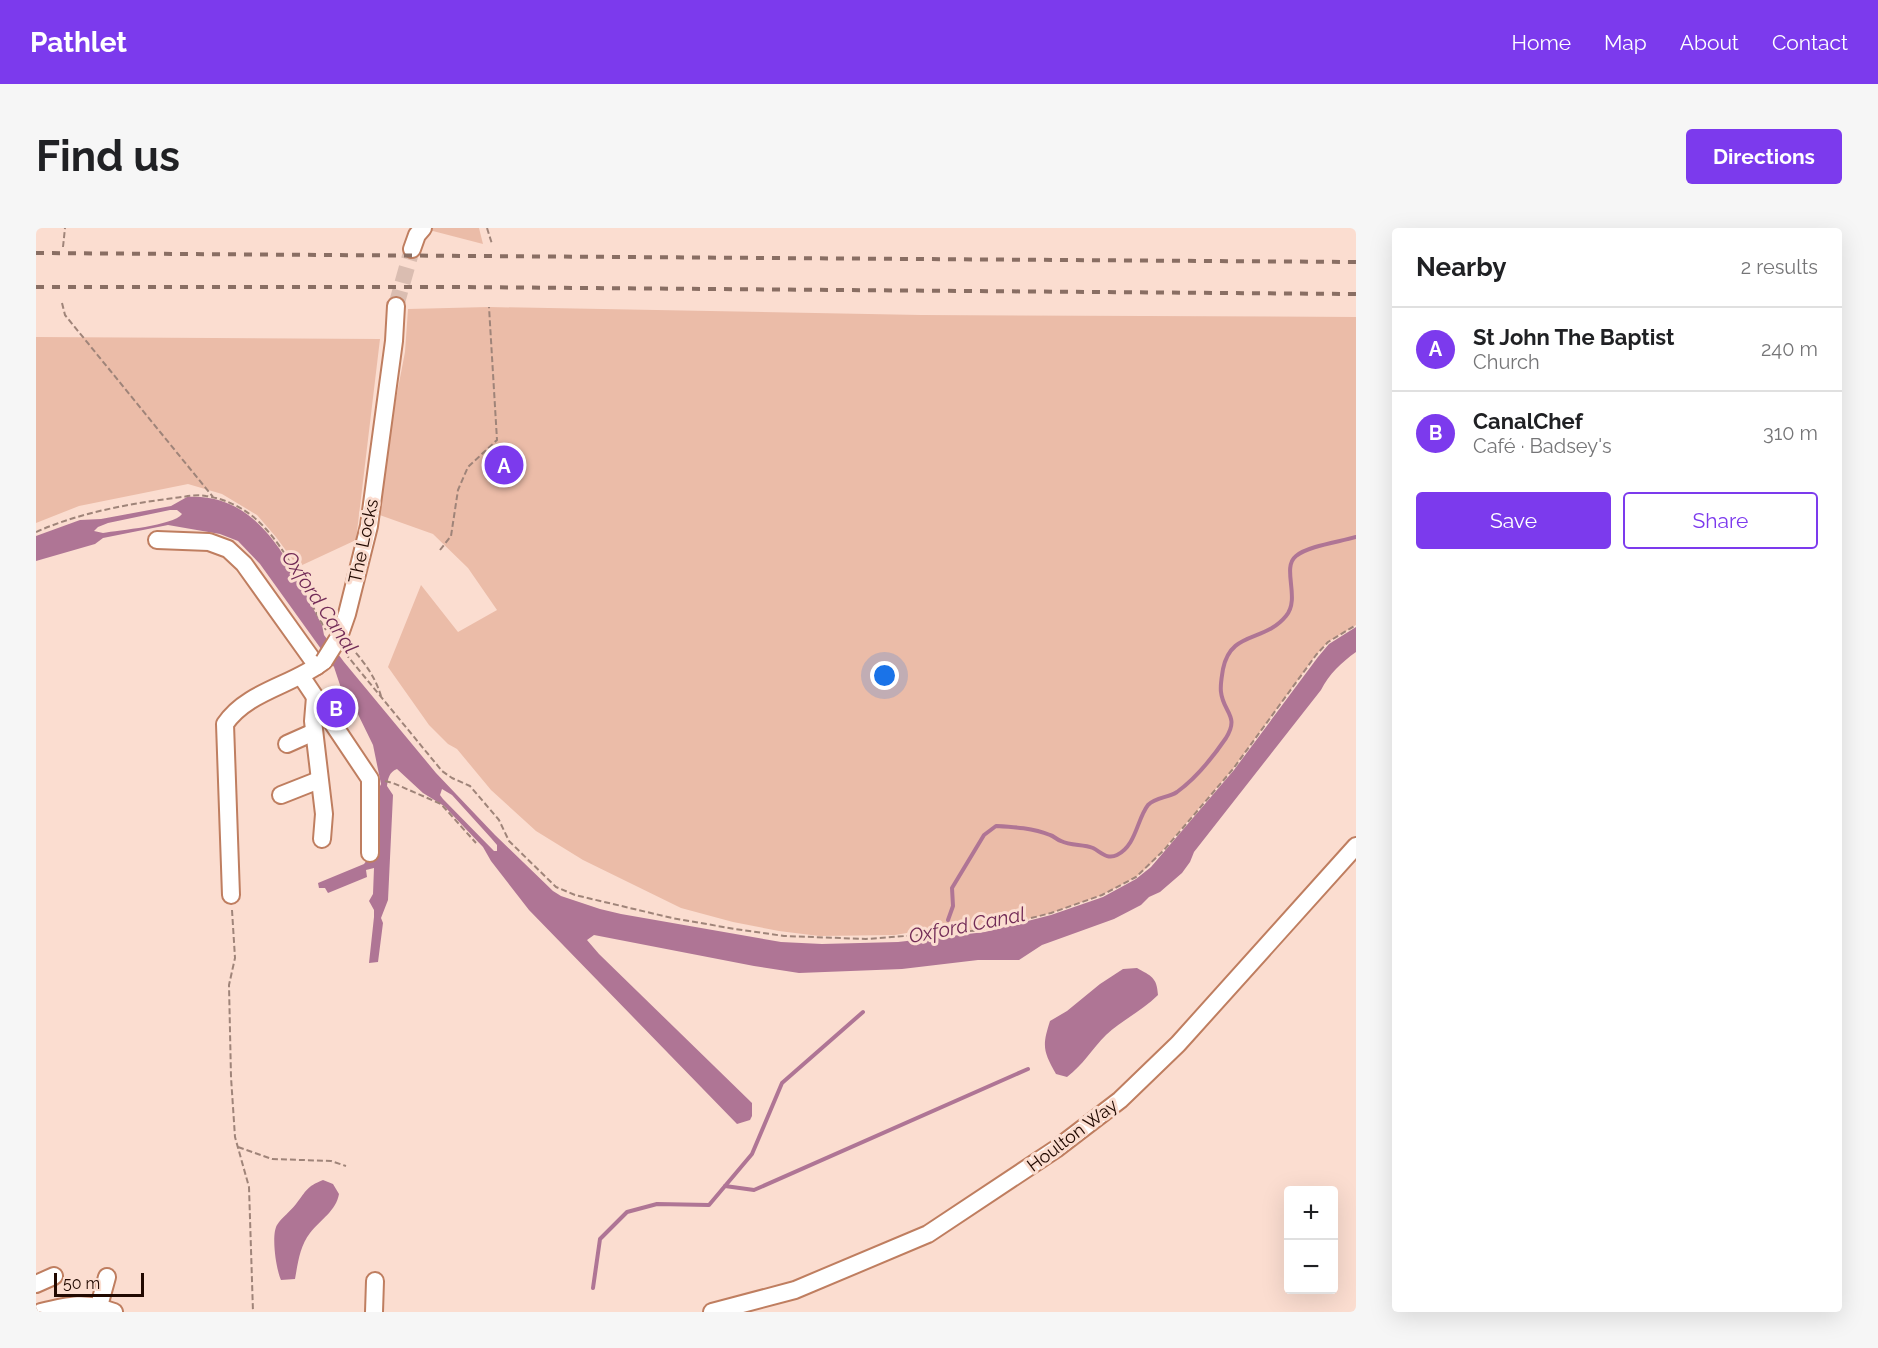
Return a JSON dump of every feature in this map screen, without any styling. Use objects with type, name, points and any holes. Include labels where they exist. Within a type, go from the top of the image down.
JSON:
[{"type":"street","points":[[412,249],[417,235],[423,228]]},
{"type":"street","name":"The Locks","points":[[231,895],[225,724],[233,712],[243,705],[301,676],[321,663],[337,638],[369,526],[394,341],[396,306]]},
{"type":"street","points":[[157,540],[209,542],[228,549],[244,564],[321,663]]},
{"type":"street","points":[[301,676],[370,780],[370,852]]},
{"type":"street","points":[[315,697],[312,721],[324,814],[322,839]]},
{"type":"street","points":[[287,744],[314,732]]},
{"type":"street","points":[[281,795],[319,780]]},
{"type":"street","name":"Houlton Way","points":[[712,1312],[795,1290],[928,1234],[1056,1149],[1120,1100],[1178,1044],[1356,846]]},
{"type":"street","points":[[36,1284],[54,1276]]},
{"type":"street","points":[[41,1312],[80,1304],[106,1309],[107,1277]]},
{"type":"street","points":[[374,1312],[375,1281]]},
{"type":"path","points":[[63,247],[65,228]]},
{"type":"path","points":[[487,228],[492,243]]},
{"type":"path","points":[[62,303],[65,315],[213,497]]},
{"type":"path","points":[[440,550],[452,536],[458,490],[468,467],[497,440],[489,307]]},
{"type":"path","points":[[36,532],[87,515],[154,499],[196,495],[213,497],[230,503],[264,526],[295,569],[346,654],[397,719],[442,771],[470,786],[500,820],[509,841],[562,891],[623,908],[735,929],[822,938],[898,937],[984,930],[1102,895],[1136,877],[1164,850],[1233,769],[1316,655],[1328,642],[1356,625]]},
{"type":"path","points":[[337,638],[356,652],[374,676],[381,696]]},
{"type":"path","points":[[346,654],[356,652]]},
{"type":"path","points":[[393,783],[441,804],[477,843]]},
{"type":"path","points":[[231,895],[235,958],[229,985],[231,1077],[235,1137],[249,1187],[253,1312]]},
{"type":"path","points":[[238,1147],[272,1159],[331,1161],[346,1166]]},
{"type":"shaded area","points":[[431,228],[479,228],[483,244],[429,230]]},
{"type":"shaded area","points":[[489,307],[921,315],[1356,317],[1356,625],[1328,642],[1316,655],[1233,769],[1150,865],[1136,877],[1102,895],[1051,913],[984,930],[930,929],[895,935],[819,936],[779,931],[681,908],[583,860],[536,831],[491,790],[457,749],[448,744],[429,725],[388,667],[421,585],[458,632],[497,610],[468,568],[433,534],[374,513],[405,352],[408,309]]},
{"type":"shaded area","points":[[36,337],[380,339],[356,540],[298,567],[257,515],[222,494],[188,484],[79,506],[36,523]]},
{"type":"shaded area","points":[[187,497],[213,499],[236,507],[255,521],[286,559],[322,625],[324,635],[344,662],[436,773],[553,891],[561,896],[621,914],[781,942],[822,944],[898,942],[985,932],[1051,915],[1103,897],[1136,879],[1151,867],[1234,770],[1329,644],[1356,627],[1356,652],[1341,664],[1324,684],[1194,852],[1182,873],[1141,905],[1114,919],[1042,945],[1019,960],[978,960],[902,969],[799,973],[594,935],[587,940],[752,1103],[750,1120],[737,1124],[529,910],[483,847],[444,806],[423,793],[397,769],[388,778],[387,786],[393,795],[388,900],[381,918],[383,923],[378,962],[369,963],[374,910],[369,901],[373,894],[374,868],[366,870],[367,877],[328,893],[325,888],[319,888],[318,883],[364,864],[370,856],[376,794],[381,784],[373,745],[352,702],[341,688],[334,667],[260,564],[238,541],[220,534],[168,525],[103,538],[95,544],[36,561],[36,536],[80,520],[101,519],[171,506]],"holes":[[[177,510],[182,514],[168,522],[145,527],[103,533],[94,531],[108,523]],[[442,789],[452,795],[491,838],[497,845],[497,851],[494,851],[443,799],[440,795]]]},
{"type":"shaded area","points":[[1137,968],[1152,978],[1158,995],[1106,1035],[1067,1077],[1056,1074],[1048,1060],[1045,1048],[1050,1021],[1123,969]]},
{"type":"shaded area","points":[[323,1180],[333,1184],[339,1194],[337,1200],[304,1243],[295,1279],[281,1280],[275,1252],[274,1236],[277,1225],[307,1189]]},
{"type":"waterway","name":"Oxford Canal","points":[[948,920],[953,906],[952,888],[984,835],[996,826],[1037,831],[1065,843],[1093,848],[1107,856],[1117,855],[1123,851],[1132,839],[1148,805],[1184,787],[1226,738],[1230,731],[1231,719],[1222,699],[1221,686],[1227,657],[1241,642],[1268,630],[1286,616],[1292,601],[1290,576],[1292,561],[1296,556],[1308,550],[1356,537]]},
{"type":"waterway","points":[[593,1288],[600,1239],[627,1212],[657,1204],[709,1205],[752,1154],[782,1083],[863,1012]]},
{"type":"waterway","points":[[725,1186],[754,1190],[1028,1069]]},
{"type":"tunnel","points":[[396,306],[412,249]]},
{"type":"railway","points":[[36,253],[1356,262]]},
{"type":"railway","points":[[36,287],[453,287],[1356,294]]},
{"type":"place","name":"St John The Baptist","points":[[504,465]]},
{"type":"place","name":"CanalChef","points":[[336,708]]}]
